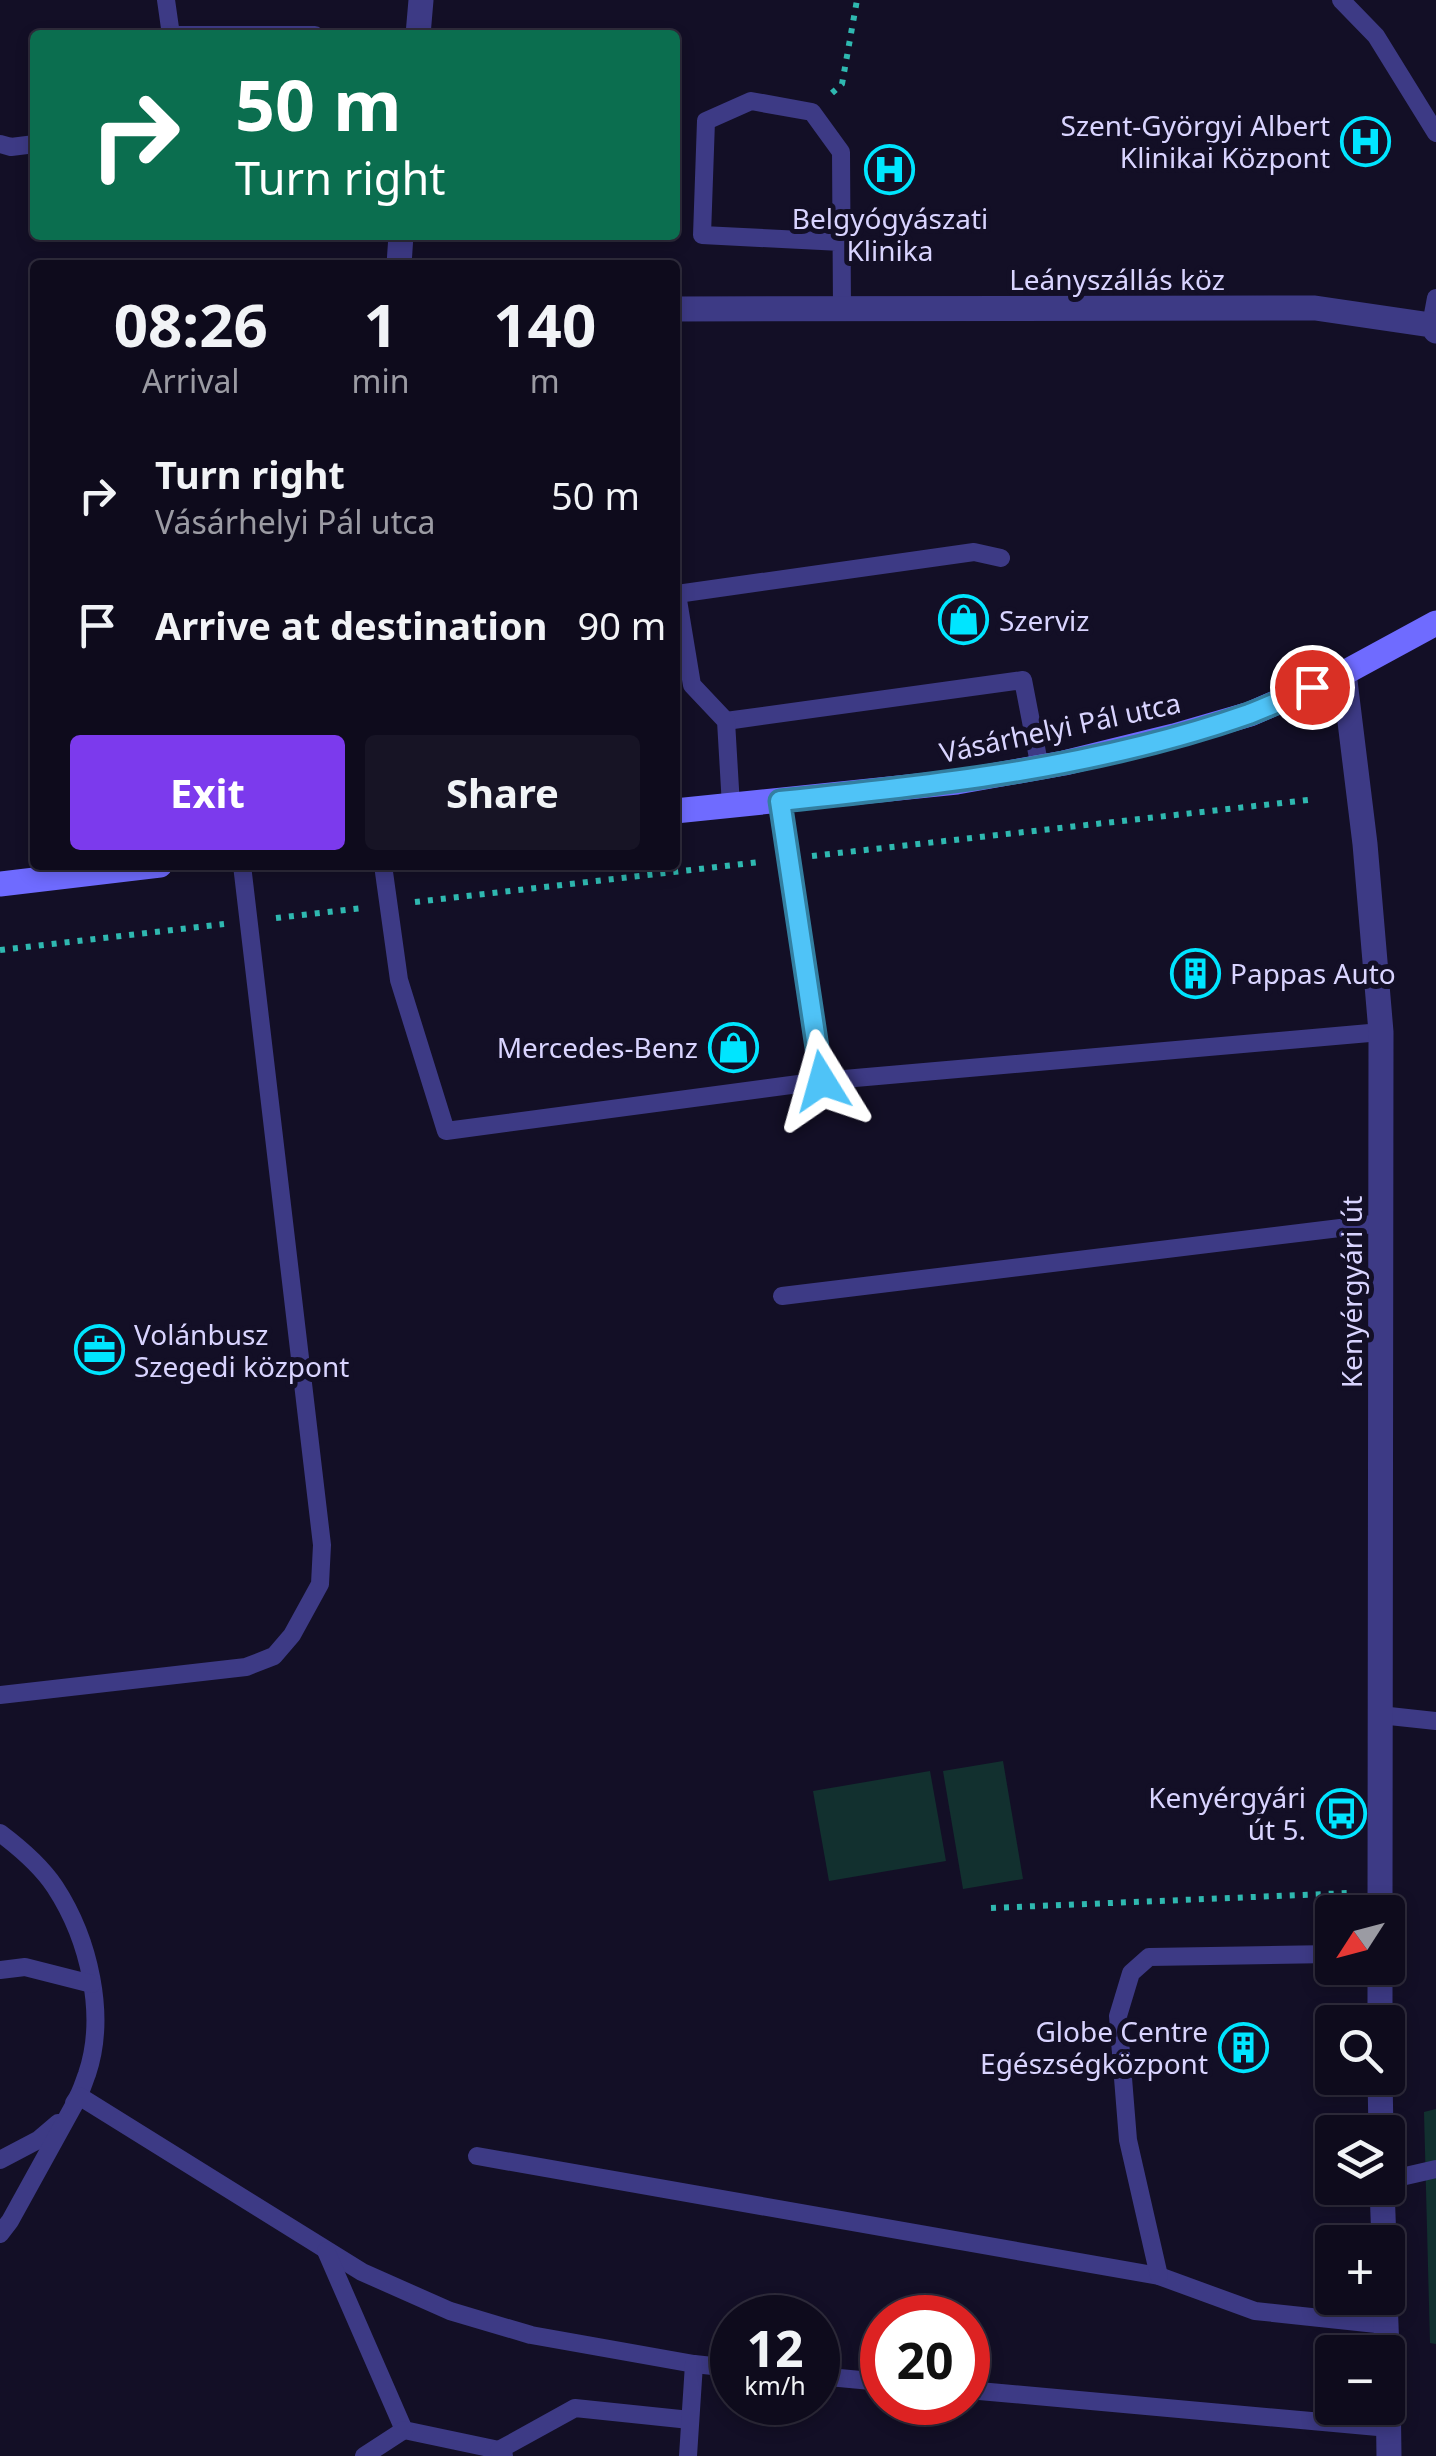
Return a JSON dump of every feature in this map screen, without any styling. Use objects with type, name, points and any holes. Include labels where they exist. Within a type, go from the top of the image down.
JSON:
[{"type":"main road","name":"Vásárhelyi Pál utca","points":[[680,811],[957,782],[1040,768],[1174,736],[1250,714],[1344,674],[1436,623]]},
{"type":"main road","points":[[0,884],[118,870]]},
{"type":"street","points":[[418,30],[421,0]]},
{"type":"street","name":"Leányszállás köz","points":[[680,309],[1314,308],[1434,328]]},
{"type":"street","name":"Kenyérgyári út","points":[[1344,674],[1365,844],[1381,1032],[1380,1895]]},
{"type":"street","points":[[1386,2315],[1386,2335]]},
{"type":"street","points":[[1389,2425],[1389,2456]]},
{"type":"lane","points":[[166,0],[170,30]]},
{"type":"lane","points":[[1341,0],[1376,36],[1436,134]]},
{"type":"lane","points":[[842,242],[702,235],[706,121],[751,101],[812,112],[840,152],[842,242],[842,310]]},
{"type":"lane","points":[[0,144],[30,145]]},
{"type":"lane","points":[[1434,328],[1436,298]]},
{"type":"lane","points":[[680,593],[974,552],[1001,558]]},
{"type":"lane","points":[[680,617],[692,685],[726,721],[731,806]]},
{"type":"lane","points":[[726,721],[1024,680],[1040,768]]},
{"type":"lane","points":[[780,801],[822,1081]]},
{"type":"lane","points":[[0,1695],[246,1667],[274,1656],[292,1635],[320,1584],[322,1544],[243,870]]},
{"type":"lane","points":[[384,870],[399,980],[446,1131],[822,1081],[1381,1032]]},
{"type":"lane","points":[[782,1296],[1381,1223]]},
{"type":"lane","points":[[1380,1715],[1436,1721]]},
{"type":"lane","points":[[0,1832],[55,1886],[70,1914],[92,1984],[96,2018],[94,2055],[79,2096],[0,2234]]},
{"type":"lane","points":[[1160,2276],[1128,2140],[1118,2016],[1131,1974],[1149,1956],[1315,1954]]},
{"type":"lane","points":[[0,1970],[25,1967],[92,1984]]},
{"type":"lane","points":[[0,2160],[38,2140],[60,2122],[79,2096]]},
{"type":"lane","points":[[79,2096],[362,2272],[450,2311],[531,2336],[710,2366]]},
{"type":"lane","points":[[477,2156],[1160,2276],[1254,2311],[1386,2325]]},
{"type":"lane","points":[[1405,2176],[1436,2169]]},
{"type":"lane","points":[[326,2250],[404,2430]]},
{"type":"lane","points":[[688,2456],[694,2364]]},
{"type":"lane","points":[[990,2392],[1389,2428]]},
{"type":"lane","points":[[364,2456],[404,2430],[501,2453],[575,2408],[690,2420]]},
{"type":"path","points":[[812,112],[842,84],[858,0]]},
{"type":"path","points":[[0,950],[1308,800]]},
{"type":"path","points":[[991,1908],[1342,1895]]},
{"type":"green space","points":[[1003,1761],[1023,1879],[963,1889],[943,1771]]},
{"type":"green space","points":[[930,1771],[946,1861],[829,1881],[813,1791]]},
{"type":"green space","points":[[1436,2109],[1436,2344],[1430,2343],[1424,2112]]},
{"type":"place","name":"Szent-Györgyi Albert Klinikai Központ","points":[[1365,141]]},
{"type":"place","name":"Belgyógyászati Klinika","points":[[890,170]]},
{"type":"place","name":"Szerviz","points":[[964,620]]},
{"type":"place","name":"Pappas Auto","points":[[1195,973]]},
{"type":"place","name":"Mercedes-Benz","points":[[733,1047]]},
{"type":"place","name":"Volánbusz Szegedi központ","points":[[99,1350]]},
{"type":"place","name":"Kenyérgyári út 5.","points":[[1341,1813]]},
{"type":"place","name":"Globe Centre Egészségközpont","points":[[1243,2047]]},
{"type":"route","points":[[822,1081],[780,801],[957,782],[1064,763],[1250,714],[1312,687]]}]
